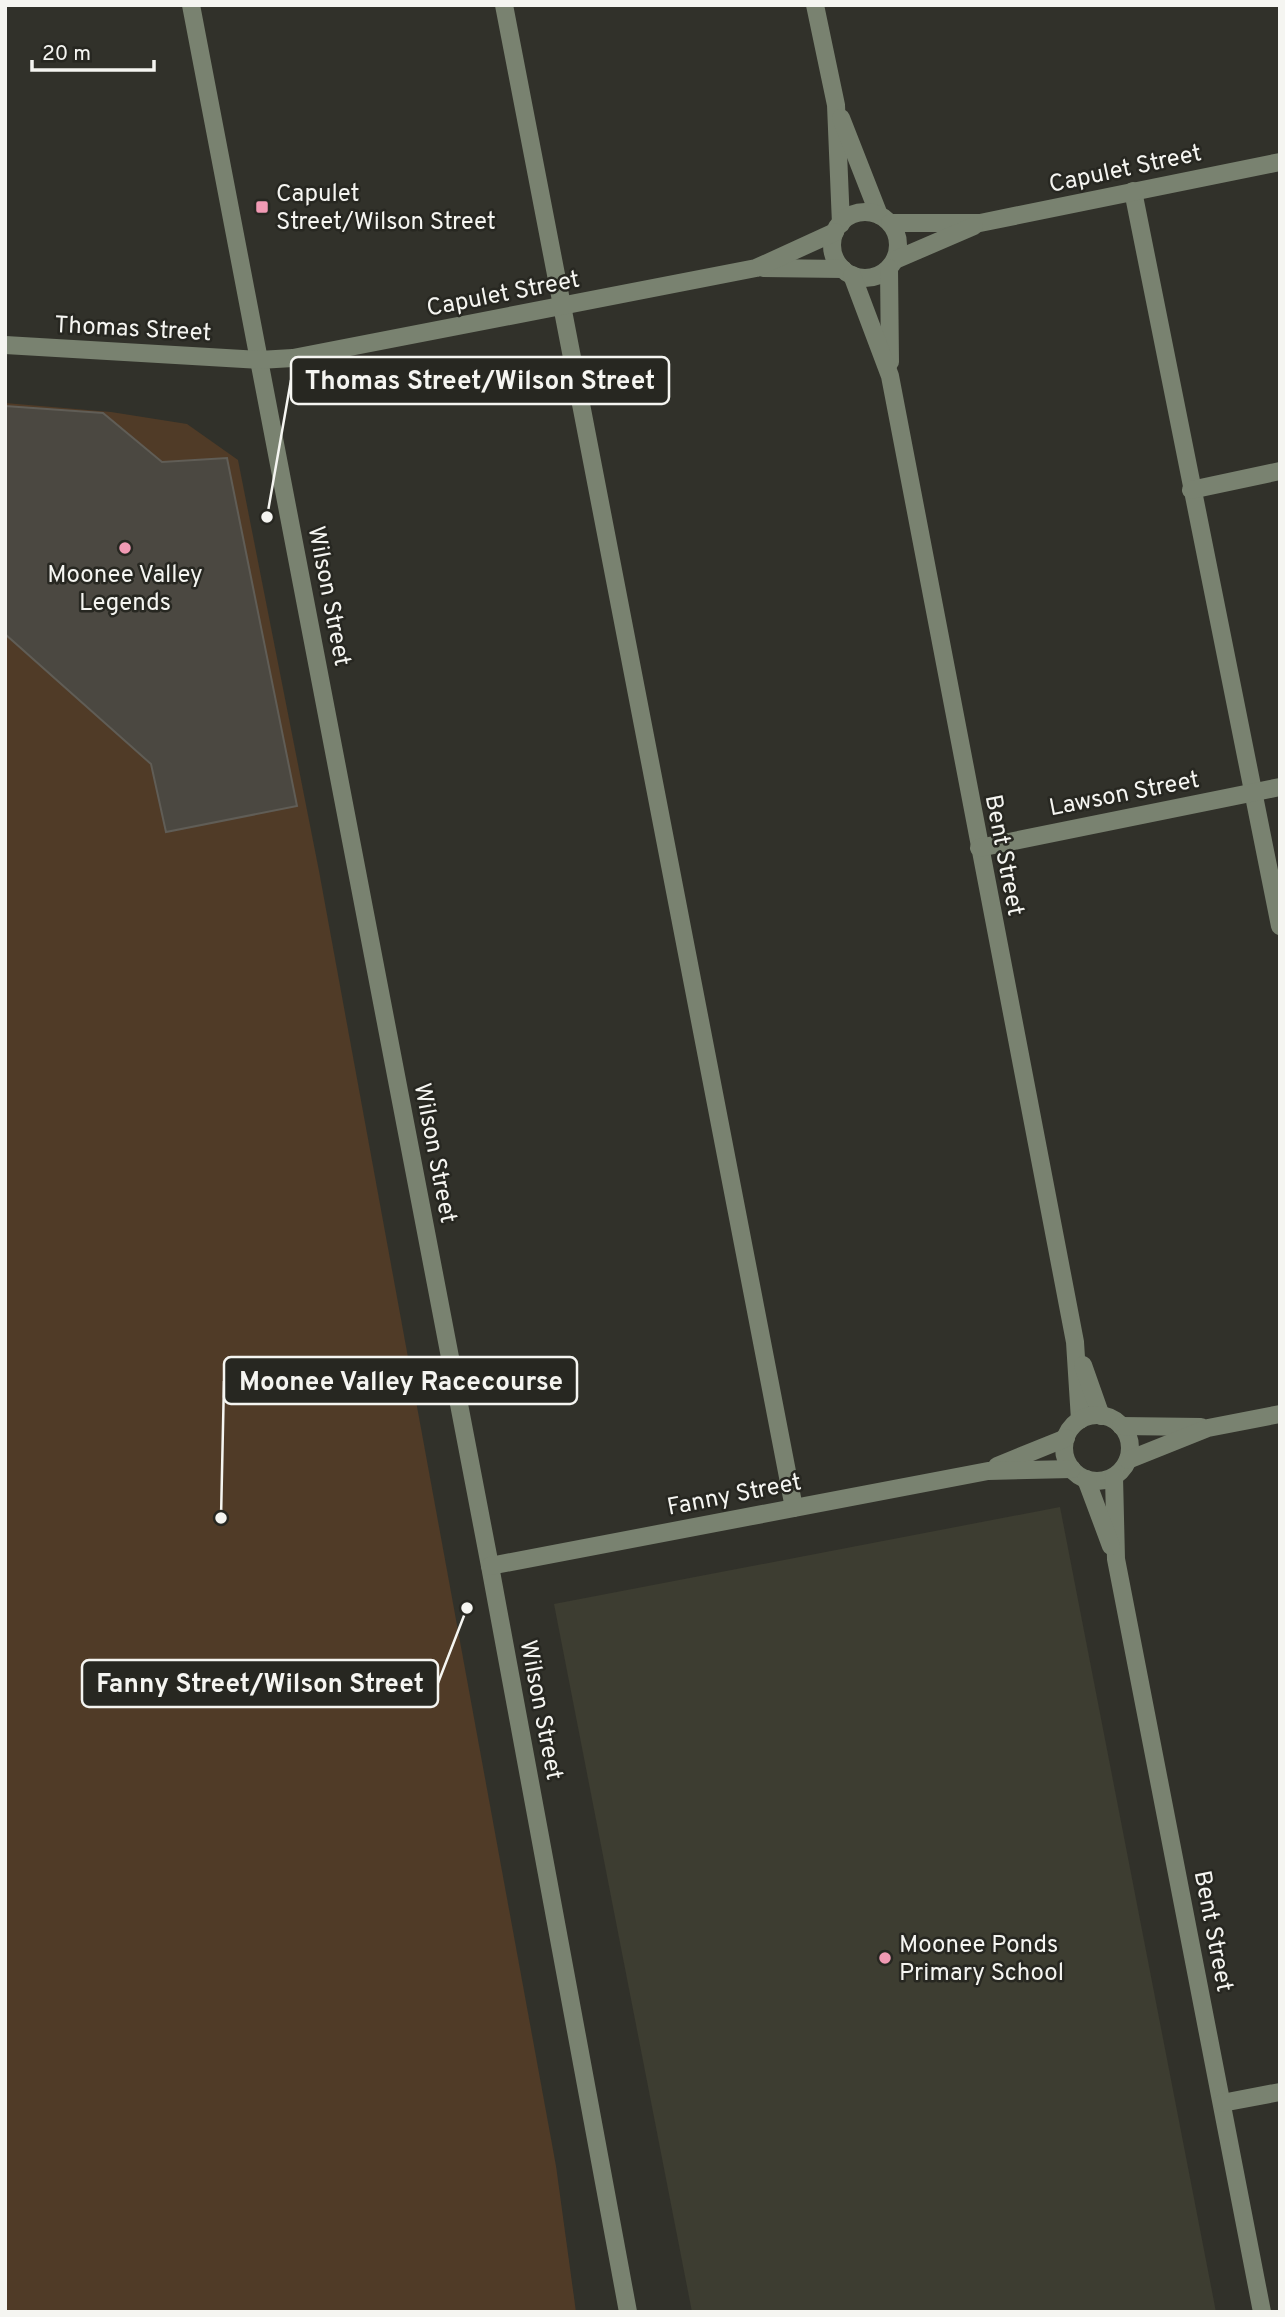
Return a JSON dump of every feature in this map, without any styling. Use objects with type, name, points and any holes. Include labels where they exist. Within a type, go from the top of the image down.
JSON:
[{"type":"street","name":"Wilson Street","points":[[191,5],[490,1566],[628,2312]]},
{"type":"street","points":[[504,5],[794,1508]]},
{"type":"street","points":[[815,5],[836,105],[838,228],[833,252],[847,272],[872,278],[892,264],[898,241],[884,219],[836,105]]},
{"type":"street","name":"Capulet Street","points":[[892,264],[980,223],[1280,162]]},
{"type":"street","points":[[1133,191],[1280,926]]},
{"type":"street","points":[[838,228],[859,213],[884,219]]},
{"type":"street","name":"Capulet Street","points":[[884,219],[980,223]]},
{"type":"street","name":"Capulet Street","points":[[756,268],[838,228]]},
{"type":"street","name":"Bent Street","points":[[892,264],[890,376],[1075,1342],[1080,1420]]},
{"type":"street","name":"Capulet Street","points":[[259,360],[293,358],[756,268],[847,272]]},
{"type":"street","name":"Bent Street","points":[[847,272],[890,376]]},
{"type":"street","name":"Thomas Street","points":[[5,345],[259,360]]},
{"type":"street","points":[[1191,490],[1280,471]]},
{"type":"street","name":"Lawson Street","points":[[979,848],[1280,787]]},
{"type":"street","name":"Bent Street","points":[[1075,1342],[1101,1416]]},
{"type":"street","points":[[1208,1428],[1121,1426],[1101,1416],[1080,1420],[1066,1438],[1064,1449],[1079,1474],[1095,1481],[1114,1477],[1128,1461],[1208,1428],[1280,1414]]},
{"type":"street","points":[[1121,1426],[1129,1442],[1128,1461]]},
{"type":"street","name":"Fanny Street","points":[[490,1566],[988,1471],[1066,1438]]},
{"type":"street","name":"Fanny Street","points":[[988,1471],[1079,1474]]},
{"type":"street","name":"Bent Street","points":[[1079,1474],[1116,1559]]},
{"type":"street","name":"Bent Street","points":[[1114,1477],[1116,1559],[1262,2312]]},
{"type":"street","points":[[1222,2104],[1280,2092]]},
{"type":"shaded area","points":[[5,403],[111,412],[187,424],[238,460],[319,871],[556,2166],[576,2312],[5,2312]]},
{"type":"shaded area","name":"Moonee Ponds Primary School","points":[[1060,1507],[1216,2312],[692,2312],[554,1604]]},
{"type":"building","name":"Moonee Valley Legends","points":[[5,406],[103,413],[162,462],[227,458],[297,806],[166,832],[151,764],[5,634]]},
{"type":"place","name":"Capulet Street/Wilson Street","points":[[262,207]]},
{"type":"place","name":"Thomas Street/Wilson Street","points":[[267,517]]},
{"type":"place","name":"Moonee Valley Legends","points":[[125,548]]},
{"type":"place","name":"Moonee Valley Racecourse","points":[[221,1518]]},
{"type":"place","name":"Fanny Street/Wilson Street","points":[[467,1608]]},
{"type":"place","name":"Moonee Ponds Primary School","points":[[885,1958]]}]
